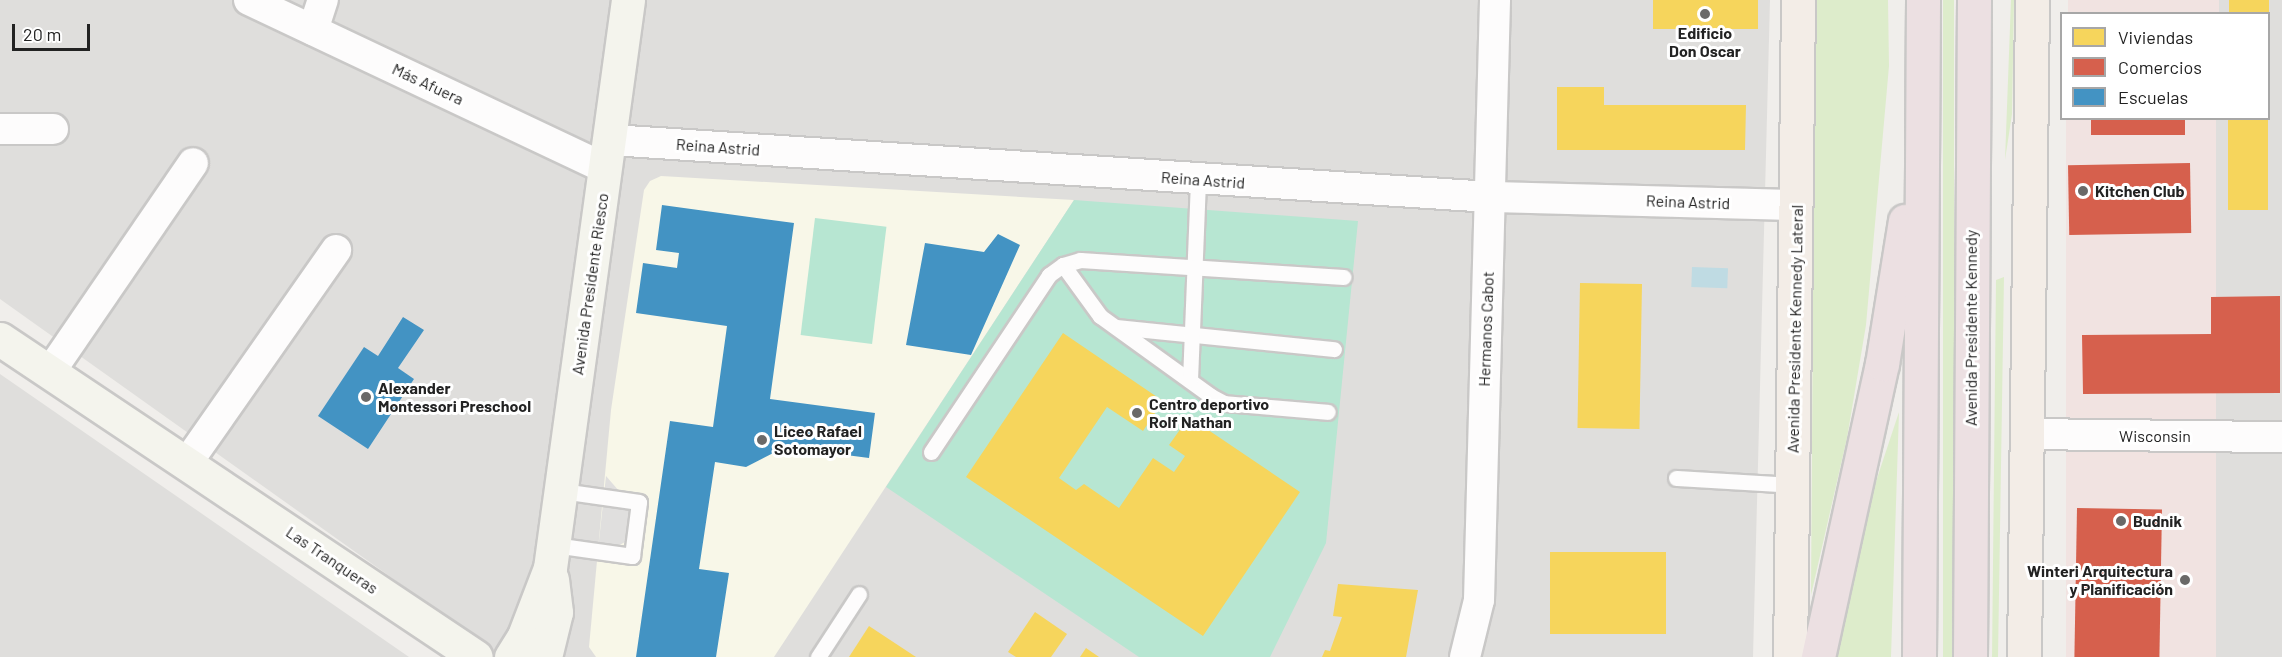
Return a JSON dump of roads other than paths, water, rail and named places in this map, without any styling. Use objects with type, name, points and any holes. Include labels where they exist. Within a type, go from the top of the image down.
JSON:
[{"type":"highway","points":[[1919,657],[1923,0]]},
{"type":"highway","name":"Avenida Presidente Kennedy","points":[[1970,657],[1974,0]]},
{"type":"highway","points":[[1974,67],[1985,0]]},
{"type":"highway","points":[[1818,657],[1882,364],[1922,121]]},
{"type":"main road","name":"Avenida Presidente Riesco","points":[[510,657],[524,636],[552,557],[609,154],[628,0]]},
{"type":"main road","name":"Avenida Presidente Kennedy Lateral","points":[[1790,657],[1798,0]]},
{"type":"main road","points":[[2024,657],[2032,0]]},
{"type":"main road","name":"Las Tranqueras","points":[[0,339],[476,657]]},
{"type":"main road","name":"Avenida Presidente Riesco","points":[[545,657],[556,612],[552,557]]},
{"type":"street","name":"Más Afuera","points":[[249,0],[313,30],[609,154]]},
{"type":"street","points":[[313,30],[323,0]]},
{"type":"street","name":"Hermanos Cabot","points":[[1465,657],[1479,600],[1495,0]]},
{"type":"street","points":[[0,129],[53,129]]},
{"type":"street","name":"Reina Astrid","points":[[609,154],[1198,180],[1490,197],[1796,205]]},
{"type":"street","points":[[50,372],[193,163]]},
{"type":"street","points":[[187,463],[336,250]]},
{"type":"street","name":"Wisconsin","points":[[2027,434],[2282,437]]},
{"type":"lane","points":[[1190,380],[1198,180]]},
{"type":"lane","points":[[931,452],[1049,274],[1063,265],[1080,260],[1343,277]]},
{"type":"lane","points":[[1063,265],[1088,303],[1115,327],[1224,402],[1328,412]]},
{"type":"lane","points":[[1115,327],[1334,349]]},
{"type":"lane","points":[[1676,478],[1792,485]]},
{"type":"lane","points":[[552,557],[632,556],[639,502],[562,491]]},
{"type":"lane","points":[[818,657],[859,594]]},
{"type":"water","points":[[1692,267],[1728,268],[1727,288],[1691,287]]},
{"type":"place","name":"Edificio Don Oscar","points":[[1705,14]]},
{"type":"place","name":"Kitchen Club","points":[[2083,191]]},
{"type":"place","name":"Alexander Montessori Preschool","points":[[366,397]]},
{"type":"place","name":"Centro deportivo Rolf Nathan","points":[[1137,413]]},
{"type":"place","name":"Liceo Rafael Sotomayor","points":[[762,440]]},
{"type":"place","name":"Budnik","points":[[2121,521]]},
{"type":"place","name":"Winteri Arquitectura y Planificación","points":[[2185,580]]}]
